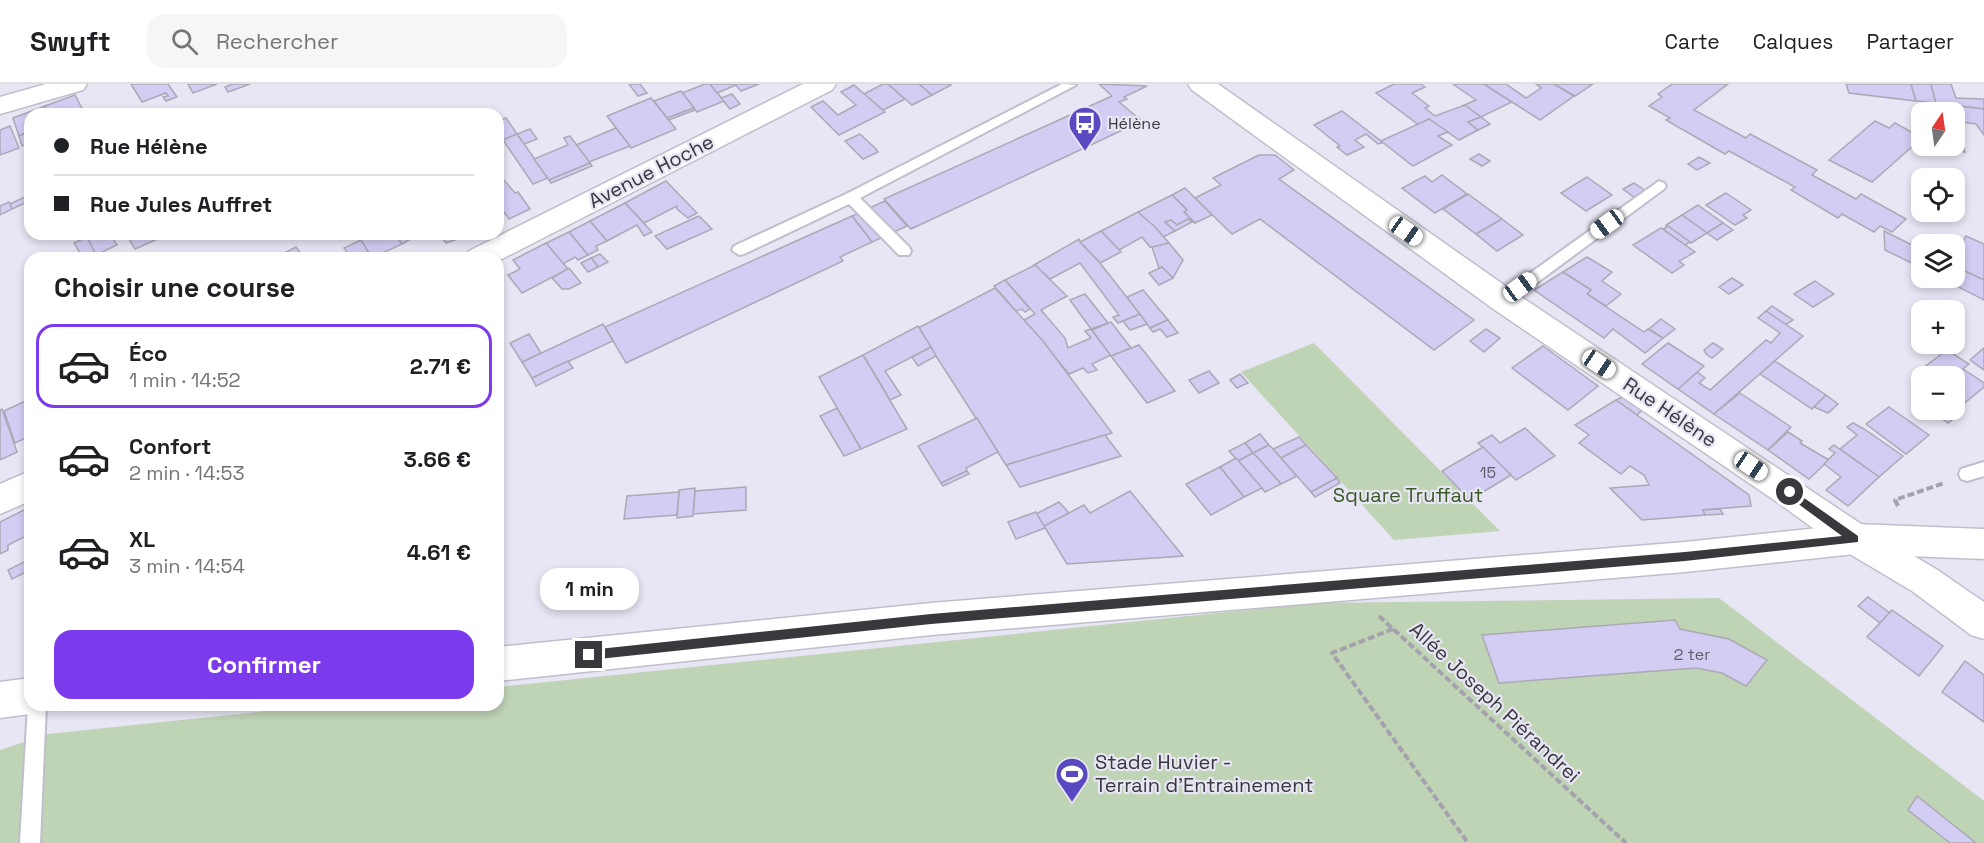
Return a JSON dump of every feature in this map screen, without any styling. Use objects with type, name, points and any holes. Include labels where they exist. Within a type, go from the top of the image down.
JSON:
[{"type":"street","points":[[0,106],[74,84]]},
{"type":"street","name":"Avenue Hoche","points":[[491,252],[823,84]]},
{"type":"street","name":"Rue Hélène","points":[[1210,91],[1503,300],[1790,492],[1854,539],[1924,580],[1984,623]]},
{"type":"street","points":[[0,500],[24,488]]},
{"type":"street","points":[[504,663],[931,619],[1685,557],[1854,539],[1984,544]]},
{"type":"street","points":[[0,700],[24,697]]},
{"type":"lane","points":[[739,250],[852,196],[1070,85]]},
{"type":"lane","points":[[1503,300],[1659,186]]},
{"type":"lane","points":[[852,196],[904,251]]},
{"type":"lane","points":[[1967,474],[1984,469]]},
{"type":"lane","points":[[30,843],[38,711]]},
{"type":"path","points":[[1899,508],[1895,500],[1967,474]]},
{"type":"path","name":"Allée Joseph Piérandrei","points":[[1344,584],[1626,843]]},
{"type":"path","points":[[1393,629],[1332,653],[1468,843]]},
{"type":"green space","name":"Square Truffaut","points":[[1314,343],[1500,531],[1394,540],[1241,372]]},
{"type":"green space","points":[[1719,598],[1984,801],[1984,843],[0,843],[0,750],[48,734],[267,711],[504,711],[504,686],[1317,603]]},
{"type":"building","points":[[131,84],[168,84],[177,97],[166,101],[163,97],[168,96],[166,93],[142,102]]},
{"type":"building","points":[[188,84],[217,84],[193,93]]},
{"type":"building","points":[[232,84],[250,84],[228,92],[225,87]]},
{"type":"building","points":[[629,84],[640,84],[647,93],[638,96]]},
{"type":"building","points":[[710,84],[724,101],[697,112],[682,93]]},
{"type":"building","points":[[710,84],[735,84],[736,85],[717,93]]},
{"type":"building","points":[[735,84],[759,84],[741,91]]},
{"type":"building","points":[[883,84],[888,84],[905,99],[883,110],[864,94]]},
{"type":"building","points":[[888,84],[919,84],[932,95],[912,105]]},
{"type":"building","points":[[919,84],[950,84],[951,85],[932,95]]},
{"type":"building","points":[[1099,84],[1147,86],[1124,97],[1127,99],[1119,102],[1142,121],[911,229],[884,199],[1112,96]]},
{"type":"building","points":[[1394,84],[1421,84],[1425,87],[1412,93],[1429,106],[1425,108],[1435,116],[1465,105],[1481,117],[1468,122],[1478,130],[1459,140],[1429,119],[1419,125],[1376,93]]},
{"type":"building","points":[[1453,84],[1484,84],[1512,102],[1481,117],[1465,105],[1462,106],[1476,100]]},
{"type":"building","points":[[1484,84],[1506,84],[1526,98],[1541,88],[1536,84],[1554,84],[1574,96],[1540,120]]},
{"type":"building","points":[[1554,84],[1593,84],[1575,96]]},
{"type":"building","points":[[1672,84],[1728,84],[1694,110],[1746,138],[1750,134],[1817,170],[1812,175],[1856,199],[1861,194],[1906,219],[1892,232],[1880,226],[1874,232],[1842,214],[1838,218],[1791,190],[1795,187],[1729,151],[1725,154],[1666,120],[1670,118],[1649,106],[1662,97],[1658,94]]},
{"type":"building","points":[[1846,84],[1911,84],[1916,101],[1849,93]]},
{"type":"building","points":[[1911,84],[1931,84],[1936,102],[1916,101]]},
{"type":"building","points":[[1931,84],[1951,84],[1956,98],[1984,99],[1984,109],[1965,107],[1965,102],[1936,102]]},
{"type":"building","points":[[854,85],[885,112],[839,135],[811,107],[823,101],[838,115],[856,105],[841,92]]},
{"type":"building","points":[[681,91],[694,108],[667,118],[654,101]]},
{"type":"building","points":[[732,94],[740,104],[730,109],[721,98]]},
{"type":"building","points":[[75,95],[82,108],[46,108],[45,106]]},
{"type":"building","points":[[651,98],[676,129],[631,148],[607,116]]},
{"type":"building","points":[[1965,107],[1984,109],[1984,135],[1976,124],[1965,122]]},
{"type":"building","points":[[694,108],[695,110],[669,120],[667,118]]},
{"type":"building","points":[[1342,111],[1382,143],[1378,144],[1366,134],[1355,140],[1364,147],[1347,155],[1337,147],[1340,146],[1314,125]]},
{"type":"building","points":[[24,114],[24,134],[19,136],[13,118]]},
{"type":"building","points":[[1481,117],[1490,124],[1478,130],[1468,122]]},
{"type":"building","points":[[506,118],[517,134],[504,140],[504,119]]},
{"type":"building","points":[[1429,119],[1448,132],[1438,136],[1452,145],[1413,166],[1381,141]]},
{"type":"building","points":[[1875,121],[1889,128],[1895,123],[1911,132],[1911,148],[1872,182],[1829,160]]},
{"type":"building","points":[[10,126],[19,148],[0,155],[0,130]]},
{"type":"building","points":[[616,128],[630,146],[589,162],[576,145]]},
{"type":"building","points":[[530,129],[537,139],[524,144],[517,134]]},
{"type":"building","points":[[24,134],[24,145],[22,146],[19,136]]},
{"type":"building","points":[[517,134],[548,178],[533,184],[504,140]]},
{"type":"building","points":[[860,134],[878,152],[863,159],[845,141]]},
{"type":"building","points":[[570,136],[590,163],[549,180],[534,159],[568,145],[564,138]]},
{"type":"building","points":[[1479,154],[1490,161],[1482,166],[1470,159]]},
{"type":"building","points":[[1259,155],[1275,155],[1294,170],[1279,179],[1474,320],[1434,350],[1260,219],[1232,234],[1195,198],[1221,185],[1213,178]]},
{"type":"building","points":[[1699,157],[1710,163],[1697,170],[1688,164]]},
{"type":"building","points":[[590,163],[592,166],[551,183],[549,180]]},
{"type":"building","points":[[1442,175],[1467,194],[1435,213],[1402,188],[1425,176],[1432,182]]},
{"type":"building","points":[[1587,177],[1612,195],[1586,211],[1561,193]]},
{"type":"building","points":[[504,180],[515,193],[518,192],[530,209],[509,219],[504,212]]},
{"type":"building","points":[[666,181],[697,213],[688,218],[677,209],[677,206],[644,223],[625,203]]},
{"type":"building","points":[[1634,183],[1646,191],[1635,198],[1623,189]]},
{"type":"building","points":[[1185,188],[1212,215],[1195,223],[1184,212],[1187,210],[1172,195]]},
{"type":"building","points":[[1726,193],[1751,210],[1743,215],[1747,218],[1735,225],[1706,205]]},
{"type":"building","points":[[1468,194],[1502,219],[1476,234],[1443,209]]},
{"type":"building","points":[[1172,195],[1187,210],[1184,212],[1195,223],[1188,219],[1177,225],[1171,220],[1165,222],[1175,231],[1163,237],[1138,212]]},
{"type":"building","points":[[24,197],[24,203],[12,209],[10,204]]},
{"type":"building","points":[[885,201],[907,226],[872,242],[852,216]]},
{"type":"building","points":[[9,202],[12,209],[0,215],[0,206]]},
{"type":"building","points":[[625,203],[652,232],[644,236],[637,225],[607,241],[590,221]]},
{"type":"building","points":[[1698,205],[1723,223],[1707,233],[1682,215]]},
{"type":"building","points":[[1138,212],[1169,243],[1155,248],[1150,247],[1142,237],[1119,250],[1101,231]]},
{"type":"building","points":[[1682,215],[1707,233],[1691,243],[1666,225]]},
{"type":"building","points":[[699,216],[712,229],[667,249],[655,236]]},
{"type":"building","points":[[852,216],[872,242],[840,257],[843,261],[626,363],[605,327]]},
{"type":"building","points":[[1188,219],[1192,222],[1175,231],[1165,222],[1171,220],[1177,225]]},
{"type":"building","points":[[1502,219],[1523,235],[1497,251],[1476,234]]},
{"type":"building","points":[[590,221],[607,241],[596,246],[598,250],[588,255],[569,232]]},
{"type":"building","points":[[1723,223],[1733,230],[1717,240],[1707,233]]},
{"type":"building","points":[[1668,226],[1690,242],[1685,245],[1663,229]]},
{"type":"building","points":[[1661,228],[1695,252],[1679,261],[1684,265],[1672,273],[1633,245]]},
{"type":"building","points":[[1101,231],[1121,252],[1100,263],[1080,242]]},
{"type":"building","points":[[1884,231],[1911,244],[1911,263],[1885,250]]},
{"type":"building","points":[[569,232],[588,255],[578,260],[575,257],[563,264],[546,243]]},
{"type":"building","points":[[1966,236],[1984,244],[1984,280],[1965,271]]},
{"type":"building","points":[[1079,239],[1140,314],[1118,323],[1113,317],[1119,315],[1080,263],[1050,279],[1034,265]]},
{"type":"building","points":[[88,240],[114,240],[117,245],[102,252],[94,252]]},
{"type":"building","points":[[88,240],[94,252],[79,252],[74,243]]},
{"type":"building","points":[[130,240],[155,240],[135,249]]},
{"type":"building","points":[[361,240],[399,240],[402,244],[385,252],[368,252]]},
{"type":"building","points":[[361,240],[368,252],[347,252],[344,248]]},
{"type":"building","points":[[546,243],[568,269],[522,293],[508,275],[520,269],[513,260]]},
{"type":"building","points":[[1169,243],[1183,260],[1173,278],[1162,267],[1159,268],[1152,247]]},
{"type":"building","points":[[296,247],[300,252],[286,252]]},
{"type":"building","points":[[600,254],[608,262],[598,267],[591,258]]},
{"type":"building","points":[[1587,257],[1612,272],[1602,281],[1621,294],[1606,306],[1587,294],[1591,290],[1563,272]]},
{"type":"building","points":[[591,258],[598,267],[588,272],[581,263]]},
{"type":"building","points":[[1035,265],[1067,296],[1041,310],[1065,338],[1068,348],[1091,338],[1085,331],[1091,329],[1111,355],[1092,364],[1097,370],[1088,373],[1083,368],[1069,374],[1024,320],[1035,314],[1005,280]]},
{"type":"building","points":[[1162,267],[1173,278],[1159,285],[1149,273]]},
{"type":"building","points":[[569,268],[581,283],[569,289],[562,289],[552,278]]},
{"type":"building","points":[[1965,271],[1984,280],[1984,300],[1961,288],[1965,288]]},
{"type":"building","points":[[1563,272],[1591,290],[1587,294],[1644,332],[1648,329],[1663,338],[1645,353],[1613,329],[1604,338],[1534,290]]},
{"type":"building","points":[[1732,278],[1743,285],[1729,294],[1719,287]]},
{"type":"building","points":[[1005,280],[1030,309],[1025,312],[1022,309],[1016,311],[994,286]]},
{"type":"building","points":[[1815,281],[1834,294],[1813,307],[1794,294]]},
{"type":"building","points":[[995,288],[1043,341],[1112,433],[1006,465],[918,328]]},
{"type":"building","points":[[1143,290],[1168,320],[1150,328],[1127,297]]},
{"type":"building","points":[[1085,294],[1108,323],[1091,329],[1070,300]]},
{"type":"building","points":[[1772,306],[1793,320],[1785,325],[1766,311]]},
{"type":"building","points":[[1766,311],[1803,336],[1714,414],[1678,389],[1697,372],[1705,378],[1699,383],[1710,390],[1766,340],[1771,343],[1780,333],[1758,318]]},
{"type":"building","points":[[1140,314],[1147,324],[1130,330],[1123,321]]},
{"type":"building","points":[[1661,319],[1675,329],[1663,338],[1649,329]]},
{"type":"building","points":[[1168,320],[1178,333],[1167,337],[1160,329],[1153,332],[1150,328]]},
{"type":"building","points":[[1111,322],[1131,348],[1111,356],[1092,330]]},
{"type":"building","points":[[603,324],[613,341],[532,378],[522,362]]},
{"type":"building","points":[[918,326],[931,347],[885,371],[901,395],[890,400],[863,355]]},
{"type":"building","points":[[1486,329],[1500,338],[1484,352],[1470,341]]},
{"type":"building","points":[[529,334],[541,353],[522,362],[510,343]]},
{"type":"building","points":[[1668,343],[1704,366],[1678,389],[1642,364]]},
{"type":"building","points":[[1713,343],[1723,349],[1712,358],[1704,350]]},
{"type":"building","points":[[1139,345],[1175,391],[1147,403],[1111,356]]},
{"type":"building","points":[[1543,346],[1598,386],[1568,410],[1512,368]]},
{"type":"building","points":[[931,347],[936,356],[918,366],[912,357]]},
{"type":"building","points":[[1984,348],[1984,370],[1970,360]]},
{"type":"building","points":[[1942,354],[1953,354],[1969,364],[1965,367],[1926,366]]},
{"type":"building","points":[[863,355],[907,429],[861,449],[819,377]]},
{"type":"building","points":[[568,361],[573,368],[536,386],[532,378]]},
{"type":"building","points":[[1775,361],[1826,395],[1812,409],[1760,374]]},
{"type":"building","points":[[1965,370],[1984,383],[1984,387],[1965,403]]},
{"type":"building","points":[[1209,371],[1219,383],[1199,393],[1189,380]]},
{"type":"building","points":[[1240,374],[1248,383],[1237,388],[1230,380]]},
{"type":"building","points":[[1740,393],[1791,427],[1768,450],[1714,414]]},
{"type":"building","points":[[1826,395],[1838,404],[1828,413],[1814,407]]},
{"type":"building","points":[[1622,397],[1642,410],[1637,415],[1616,400]]},
{"type":"building","points":[[1616,400],[1749,495],[1751,506],[1703,510],[1705,515],[1642,520],[1610,488],[1649,485],[1644,475],[1630,466],[1621,474],[1579,443],[1589,435],[1575,425]]},
{"type":"building","points":[[24,402],[24,439],[15,443],[4,411]]},
{"type":"building","points":[[1889,407],[1929,435],[1906,454],[1866,424]]},
{"type":"building","points":[[837,408],[861,449],[844,456],[820,416]]},
{"type":"building","points":[[2,409],[17,452],[0,460],[0,410]]},
{"type":"building","points":[[977,418],[998,452],[966,468],[967,471],[941,483],[918,446]]},
{"type":"building","points":[[1853,423],[1903,456],[1879,477],[1840,449],[1857,435],[1847,427]]},
{"type":"building","points":[[1525,428],[1555,456],[1516,480],[1478,443],[1492,435],[1500,443]]},
{"type":"building","points":[[1788,432],[1802,441],[1800,443],[1829,460],[1809,479],[1768,450]]},
{"type":"building","points":[[1260,434],[1269,445],[1253,453],[1245,443]]},
{"type":"building","points":[[1105,435],[1121,456],[1020,487],[1006,465]]},
{"type":"building","points":[[1299,437],[1306,445],[1281,458],[1273,449]]},
{"type":"building","points":[[1245,443],[1253,453],[1238,461],[1229,451]]},
{"type":"building","points":[[1269,445],[1297,476],[1281,484],[1253,453]]},
{"type":"building","points":[[1306,445],[1337,478],[1311,492],[1281,458]]},
{"type":"building","points":[[1834,445],[1879,477],[1848,506],[1826,490],[1841,477],[1824,464],[1835,453],[1829,449]]},
{"type":"building","points":[[1483,447],[1511,475],[1470,500],[1442,471]]},
{"type":"building","points":[[1253,453],[1281,484],[1265,492],[1238,461]]},
{"type":"building","points":[[1236,458],[1262,488],[1244,497],[1220,467]]},
{"type":"building","points":[[1220,467],[1244,497],[1211,515],[1186,484]]},
{"type":"building","points":[[967,471],[969,474],[943,486],[941,483]]},
{"type":"building","points":[[1337,478],[1340,483],[1315,497],[1311,492]]},
{"type":"building","points":[[746,487],[746,510],[693,514],[695,491]]},
{"type":"building","points":[[695,488],[693,516],[677,518],[679,490]]},
{"type":"building","points":[[1130,491],[1183,556],[1067,564],[1044,526],[1084,505],[1090,513]]},
{"type":"building","points":[[679,492],[677,515],[624,519],[627,496]]},
{"type":"building","points":[[1059,502],[1069,513],[1044,526],[1036,514]]},
{"type":"building","points":[[1720,509],[1723,514],[1705,515],[1703,510]]},
{"type":"building","points":[[24,510],[24,537],[8,545],[8,550],[0,554],[0,522]]},
{"type":"building","points":[[1036,512],[1045,528],[1016,539],[1008,522]]},
{"type":"building","points":[[24,562],[24,573],[12,579],[8,570]]},
{"type":"building","points":[[1868,597],[1890,613],[1880,623],[1858,606]]},
{"type":"building","points":[[1892,610],[1943,646],[1919,676],[1867,637]]},
{"type":"building","points":[[1675,620],[1680,629],[1729,639],[1767,660],[1746,686],[1722,673],[1696,668],[1499,683],[1482,635]]},
{"type":"building","points":[[1965,661],[1984,675],[1984,722],[1942,692]]},
{"type":"building","points":[[1917,796],[1976,843],[1950,843],[1908,810]]},
{"type":"place","name":"Hélène","points":[[1085,152]]},
{"type":"place","name":"Stade Huvier - Terrain d'Entrainement","points":[[1072,803]]},
{"type":"route","points":[[589,655],[931,619],[1685,557],[1788,544],[1854,539],[1790,492]]}]
